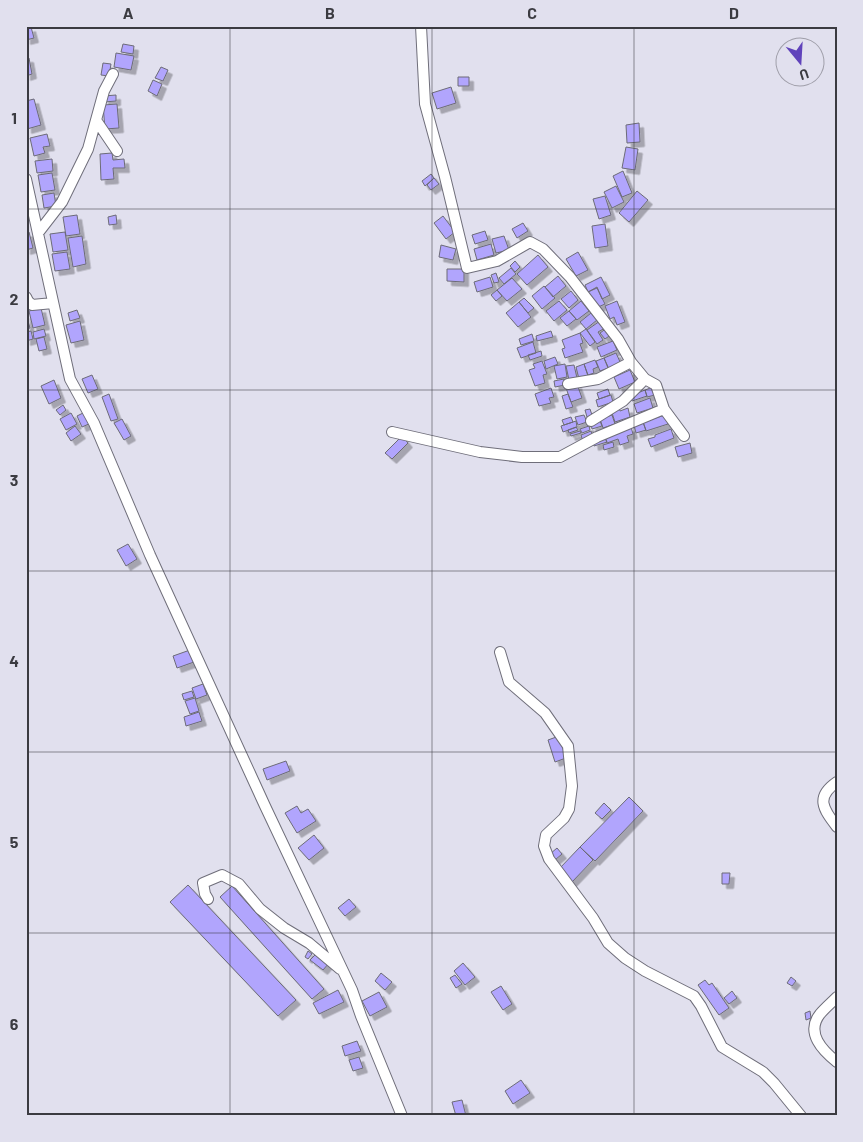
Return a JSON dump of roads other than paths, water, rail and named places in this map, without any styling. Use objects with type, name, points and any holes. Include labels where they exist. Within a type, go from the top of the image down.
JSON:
[{"type":"street","points":[[421,26],[425,104],[467,268],[497,261],[530,242],[543,249],[570,277],[618,339],[631,362],[645,379],[656,385],[664,409],[684,436]]},
{"type":"street","points":[[38,233],[62,202],[88,149],[104,91],[113,74]]},
{"type":"street","points":[[96,120],[117,151]]},
{"type":"street","points":[[26,179],[70,378],[94,424],[150,555],[343,971],[402,1116]]},
{"type":"street","points":[[26,297],[32,305],[53,303]]},
{"type":"street","points":[[568,384],[598,379],[631,362]]},
{"type":"street","points":[[591,421],[622,401],[645,379]]},
{"type":"street","points":[[392,432],[480,452],[522,457],[560,457],[597,437],[664,409]]},
{"type":"street","points":[[500,652],[509,682],[545,713],[568,746],[572,786],[569,809],[564,818],[546,835],[544,846],[549,859],[593,918],[608,943],[625,958],[645,971],[694,996],[722,1047],[763,1072],[801,1116]]},
{"type":"street","points":[[837,782],[825,791],[823,797],[826,812],[837,827]]},
{"type":"street","points":[[208,899],[203,883],[222,876],[239,884],[260,909],[284,928],[309,943],[343,971]]},
{"type":"street","points":[[837,997],[820,1014],[816,1020],[815,1028],[819,1045],[837,1062]]}]
